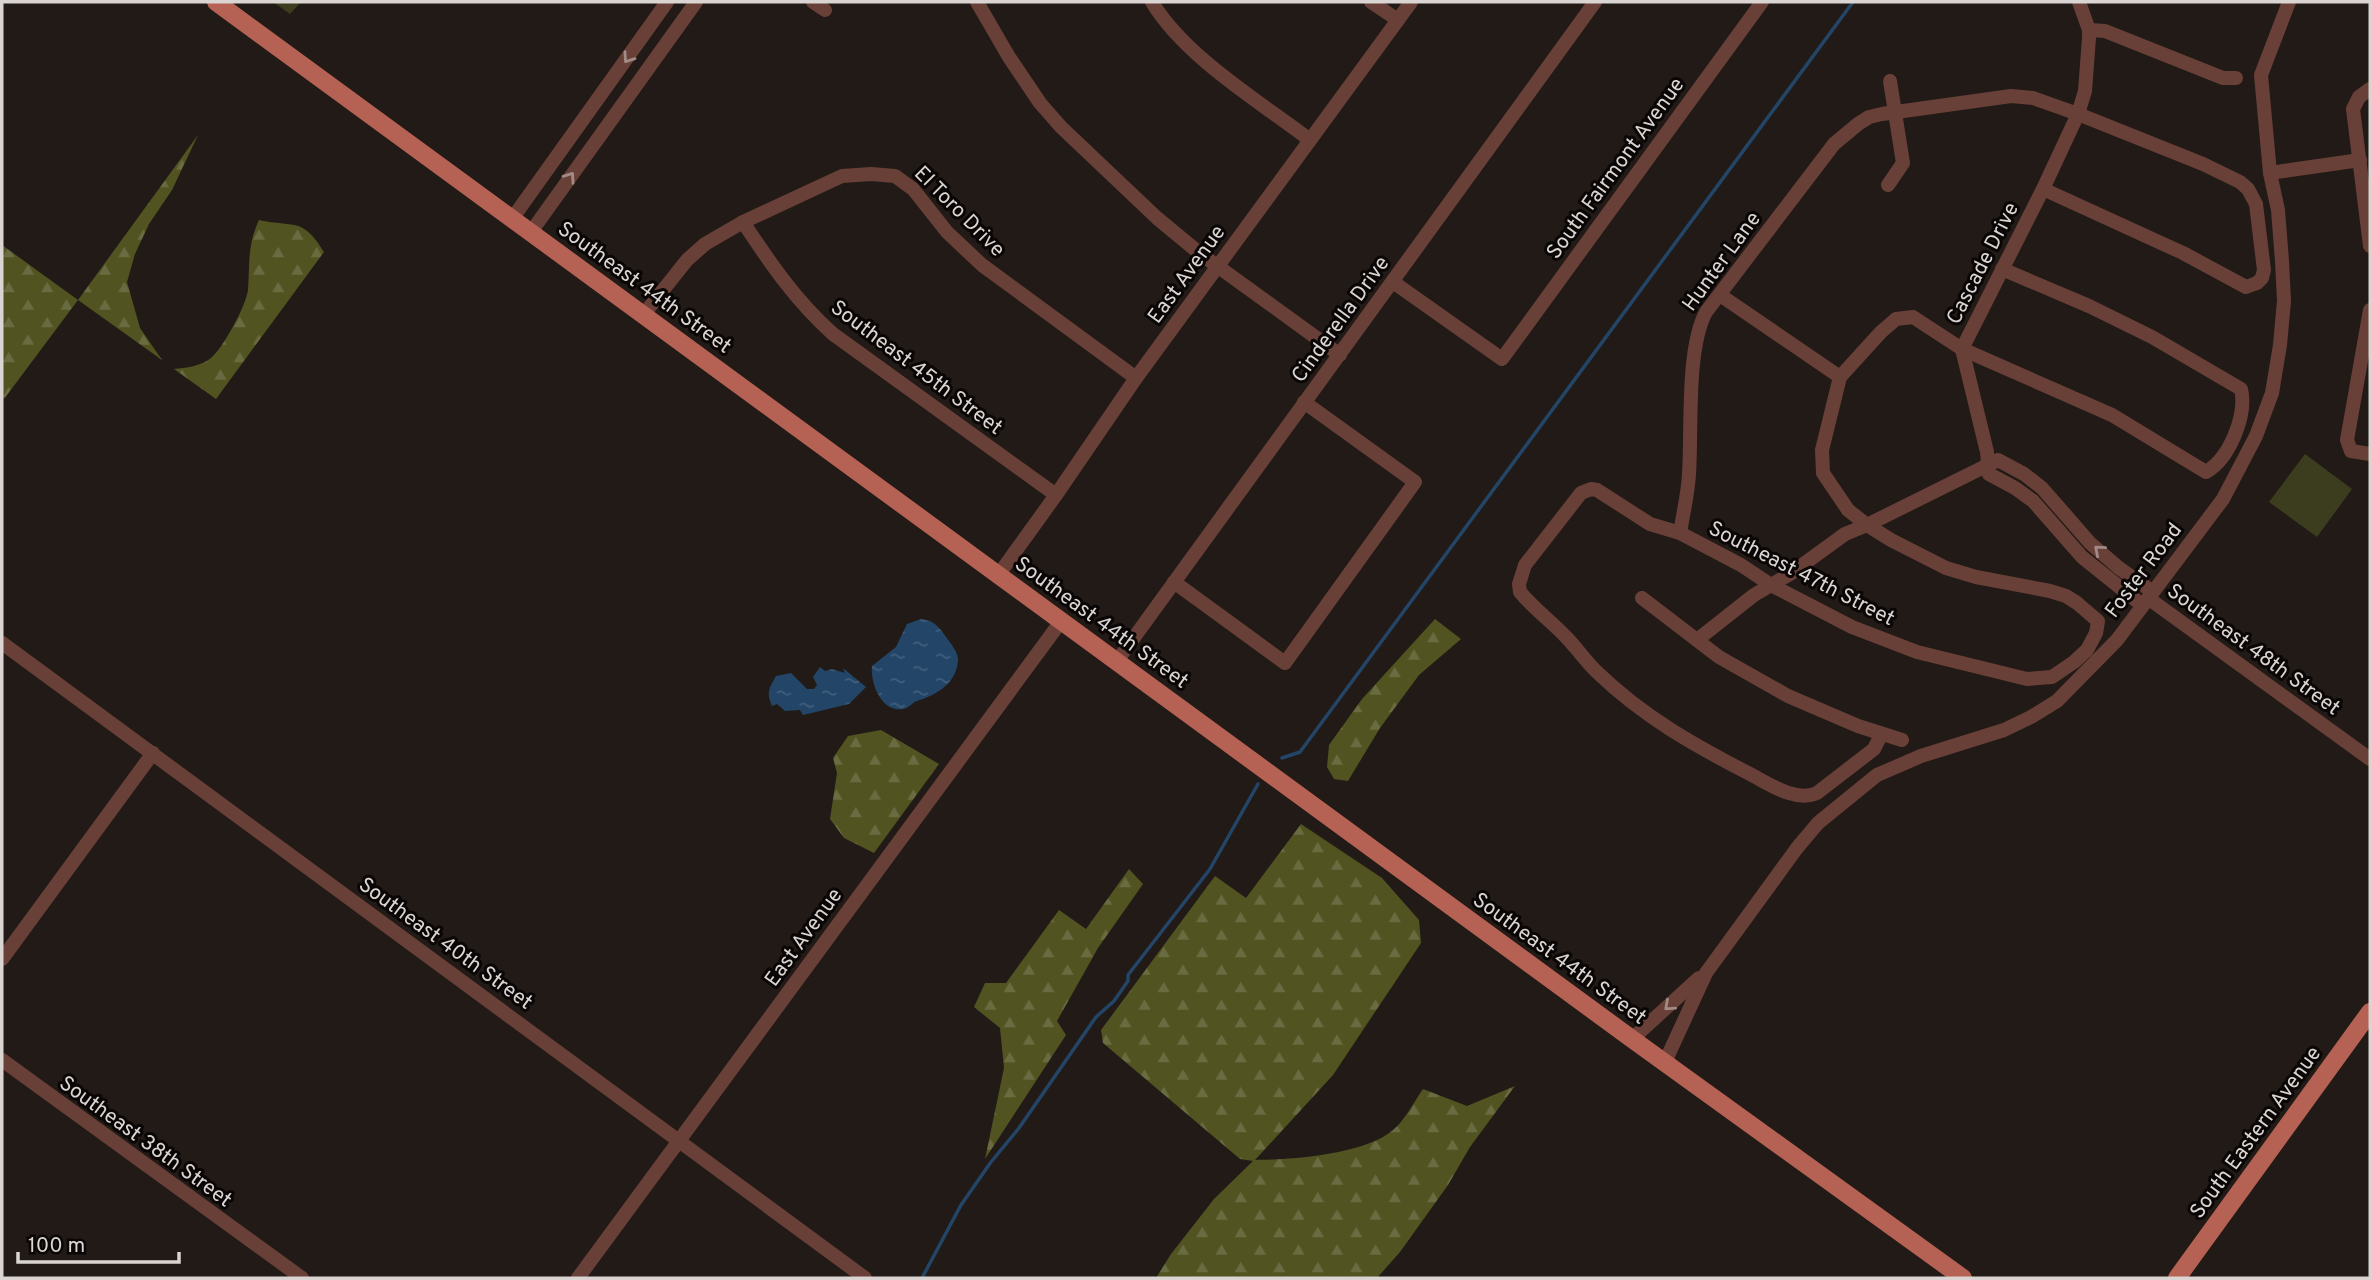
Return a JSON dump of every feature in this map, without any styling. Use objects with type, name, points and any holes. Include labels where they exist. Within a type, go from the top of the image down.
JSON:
[{"type":"main road","name":"Southeast 44th Street","points":[[216,2],[1632,1039],[1963,1278]]},
{"type":"main road","name":"South Eastern Avenue","points":[[2177,1278],[2370,1012]]},
{"type":"street","points":[[512,219],[667,2]]},
{"type":"street","points":[[531,232],[692,8],[673,2]]},
{"type":"street","points":[[977,2],[1009,57],[1040,103],[1061,127],[1157,218],[1218,267],[1340,355]]},
{"type":"street","points":[[1152,2],[1186,43],[1206,61],[1311,140]]},
{"type":"street","points":[[1371,2],[1398,19]]},
{"type":"street","name":"East Avenue","points":[[999,575],[1136,378],[1411,2]]},
{"type":"street","name":"Cinderella Drive","points":[[1117,661],[1595,2]]},
{"type":"street","name":"South Fairmont Avenue","points":[[1393,282],[1502,359],[1762,2]]},
{"type":"street","name":"Cascade Drive","points":[[1987,464],[1987,452],[1962,349],[2078,114],[2085,91],[2089,30],[2079,2]]},
{"type":"street","name":"Foster Road","points":[[1664,1062],[1706,972],[1818,823],[1877,775],[1922,756],[2004,730],[2057,701],[2118,640],[2223,499],[2256,436],[2272,393],[2280,345],[2284,301],[2278,210],[2270,173],[2261,75],[2285,3]]},
{"type":"street","points":[[2089,30],[2105,31],[2223,78],[2236,78]]},
{"type":"street","points":[[1888,185],[1903,163],[1889,81]]},
{"type":"street","points":[[2368,90],[2359,97],[2353,109],[2370,246]]},
{"type":"street","name":"Hunter Lane","points":[[1680,533],[1689,477],[1696,335],[1706,312],[1834,144],[1869,117],[2022,96],[2078,114],[2203,164],[2248,189],[2256,204],[2264,270],[2262,278],[2258,284],[2246,287],[2182,253],[2043,189]]},
{"type":"street","points":[[2270,173],[2360,160]]},
{"type":"street","name":"El Toro Drive","points":[[644,314],[687,260],[705,244],[743,222],[842,176],[895,176],[913,188],[947,232],[982,265],[1136,378]]},
{"type":"street","name":"Southeast 45th Street","points":[[743,222],[776,272],[814,317],[833,334],[1056,495]]},
{"type":"street","points":[[1867,525],[1848,510],[1823,473],[1822,450],[1840,377],[1896,319],[1913,317],[1962,349],[2112,415],[2206,472],[2217,465],[2242,417],[2244,401],[2241,389],[2152,337],[2089,306],[2002,269]]},
{"type":"street","points":[[1720,295],[1840,377]]},
{"type":"street","points":[[2370,310],[2347,440],[2351,451],[2370,454]]},
{"type":"street","points":[[1174,582],[1285,663],[1415,482],[1304,402]]},
{"type":"street","points":[[1698,640],[1755,595],[1845,534],[1987,464]]},
{"type":"street","name":"Southeast 48th Street","points":[[1987,464],[1989,474],[2033,501],[2082,557],[2148,598],[2370,759]]},
{"type":"street","name":"Southeast 47th Street","points":[[1867,525],[1946,568],[2066,596],[2098,621],[2096,633],[2087,650],[2052,677],[2027,679],[1917,652],[1883,640],[1771,585],[1741,565],[1680,533],[1650,524],[1606,494],[1591,489],[1581,493],[1525,565],[1518,584],[1527,601],[1566,637],[1596,672],[1635,707],[1686,741],[1793,794],[1808,797],[1817,793],[1874,749],[1881,734]]},
{"type":"street","points":[[1642,598],[1719,657],[1788,696],[1902,740]]},
{"type":"street","name":"East Avenue","points":[[578,1278],[1062,621]]},
{"type":"street","name":"Southeast 40th Street","points":[[2,643],[865,1278]]},
{"type":"street","points":[[2,959],[153,753]]},
{"type":"street","name":"Foster Road","points":[[1632,1039],[1706,972]]},
{"type":"street","name":"Southeast 38th Street","points":[[2,1060],[302,1278]]},
{"type":"green space","points":[[273,2],[301,2],[290,14]]},
{"type":"green space","points":[[198,135],[172,190],[149,224],[135,254],[127,282],[140,328],[162,360],[78,300]]},
{"type":"green space","points":[[259,220],[303,228],[324,252],[216,399],[174,369],[207,361],[222,345],[233,326],[248,290],[251,246]]},
{"type":"green space","points":[[2,245],[78,300],[4,399]]},
{"type":"green space","points":[[2305,454],[2352,489],[2317,537],[2269,502]]},
{"type":"green space","points":[[1435,619],[1461,639],[1419,675],[1380,728],[1348,781],[1334,779],[1327,767],[1329,745],[1362,699]]},
{"type":"green space","points":[[881,730],[939,764],[874,853],[844,838],[830,819],[837,773],[833,758],[848,736]]},
{"type":"green space","points":[[1301,824],[1382,878],[1419,920],[1421,943],[1333,1075],[1255,1160],[1307,1157],[1365,1145],[1393,1130],[1423,1089],[1467,1106],[1515,1086],[1470,1147],[1448,1185],[1400,1252],[1377,1278],[1156,1278],[1171,1254],[1214,1199],[1253,1161],[1240,1159],[1103,1043],[1101,1030],[1215,876],[1246,898]]},
{"type":"green space","points":[[1129,869],[1143,884],[1098,948],[1057,1021],[1066,1035],[985,1159],[1004,1068],[1000,1028],[974,1007],[985,983],[1006,983],[1059,910],[1086,929]]},
{"type":"water","points":[[921,619],[929,621],[941,630],[956,652],[956,669],[949,682],[938,692],[905,708],[895,709],[878,695],[872,666],[896,647],[907,624]]},
{"type":"water","points":[[820,667],[825,671],[832,669],[845,673],[843,668],[866,687],[849,704],[803,715],[800,710],[785,711],[777,704],[772,706],[769,691],[776,676],[791,673],[807,689],[814,689],[817,685],[813,677]]},
{"type":"waterway","points":[[1282,758],[1300,752],[1853,2]]},
{"type":"waterway","points":[[922,1278],[961,1205],[1019,1128],[1096,1017],[1114,1001],[1128,981],[1128,975],[1210,869],[1258,784]]}]
